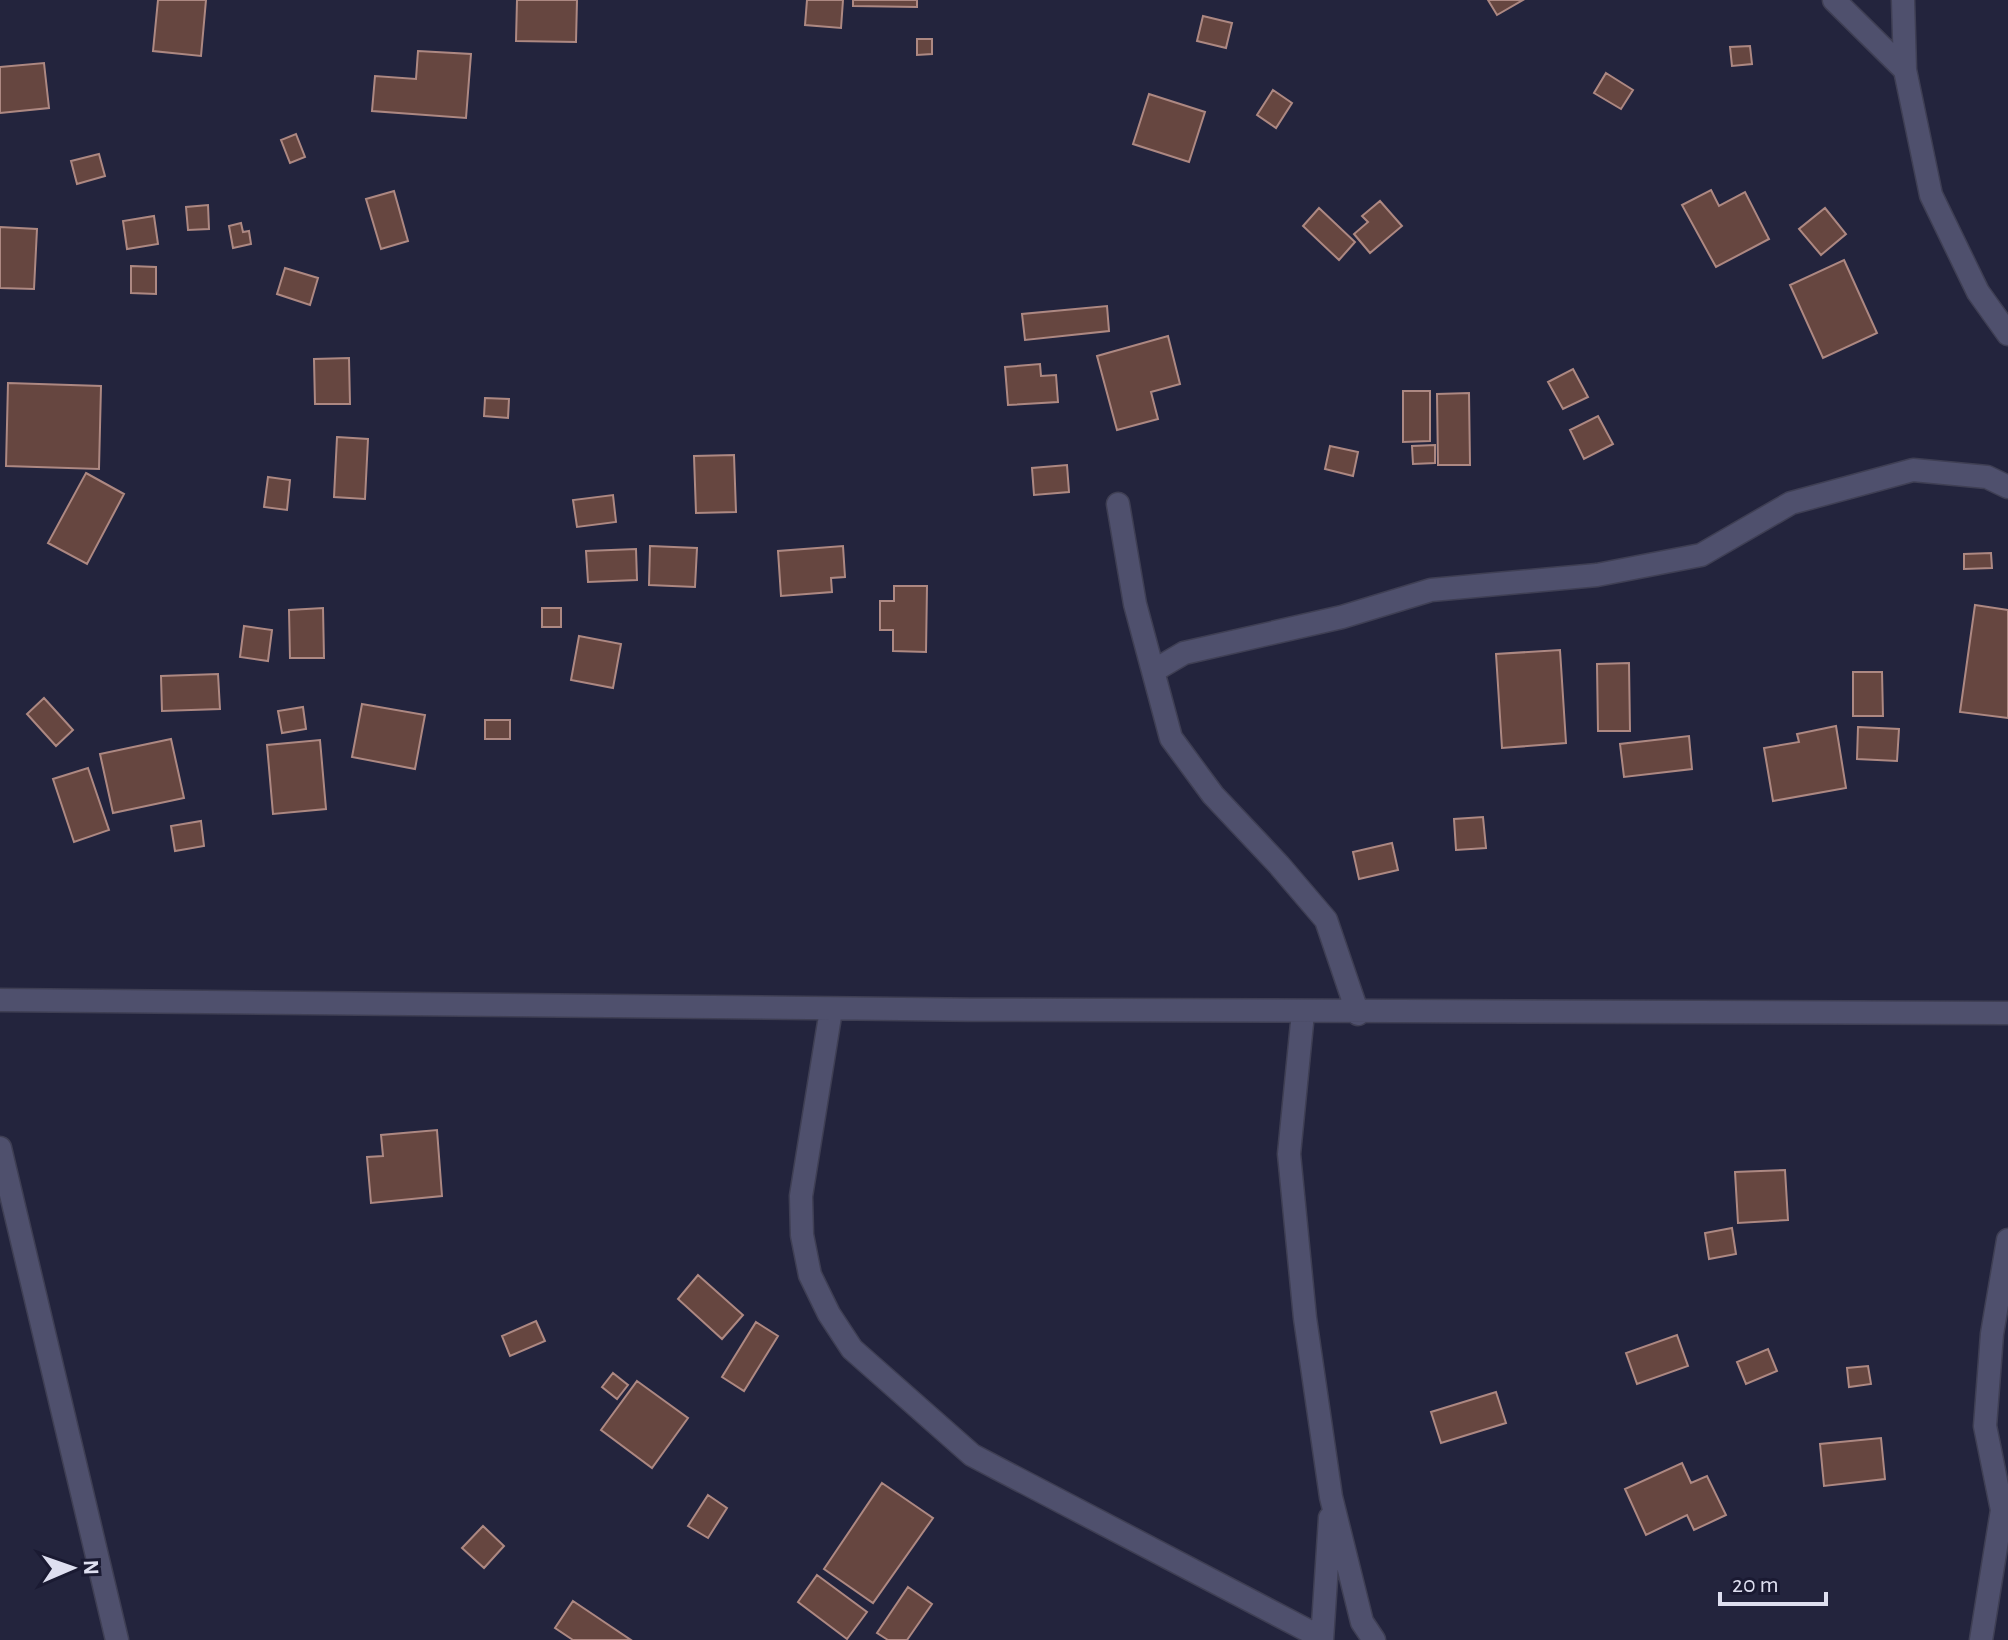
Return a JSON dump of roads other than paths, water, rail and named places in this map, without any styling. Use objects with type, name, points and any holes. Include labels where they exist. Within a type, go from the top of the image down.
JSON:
[{"type":"street","points":[[1834,0],[1905,70]]},
{"type":"street","points":[[1903,0],[1905,70],[1931,195],[1978,292],[2008,334]]},
{"type":"street","points":[[1155,670],[1184,653],[1342,617],[1431,590],[1597,575],[1701,555],[1791,503],[1913,470],[1987,477],[2008,487]]},
{"type":"street","points":[[1118,504],[1135,604],[1171,738],[1213,795],[1326,920],[1358,1014]]},
{"type":"street","points":[[0,1000],[1358,1014],[2008,1013]]},
{"type":"street","points":[[831,1010],[801,1196],[802,1235],[810,1275],[829,1314],[852,1349],[972,1455],[1322,1639],[1331,1497]]},
{"type":"street","points":[[1303,1013],[1289,1154],[1305,1318],[1331,1497],[1362,1622],[1374,1640]]},
{"type":"street","points":[[0,1148],[117,1640]]},
{"type":"street","points":[[1981,1640],[2002,1510],[1985,1426],[1992,1334],[2008,1240]]}]
